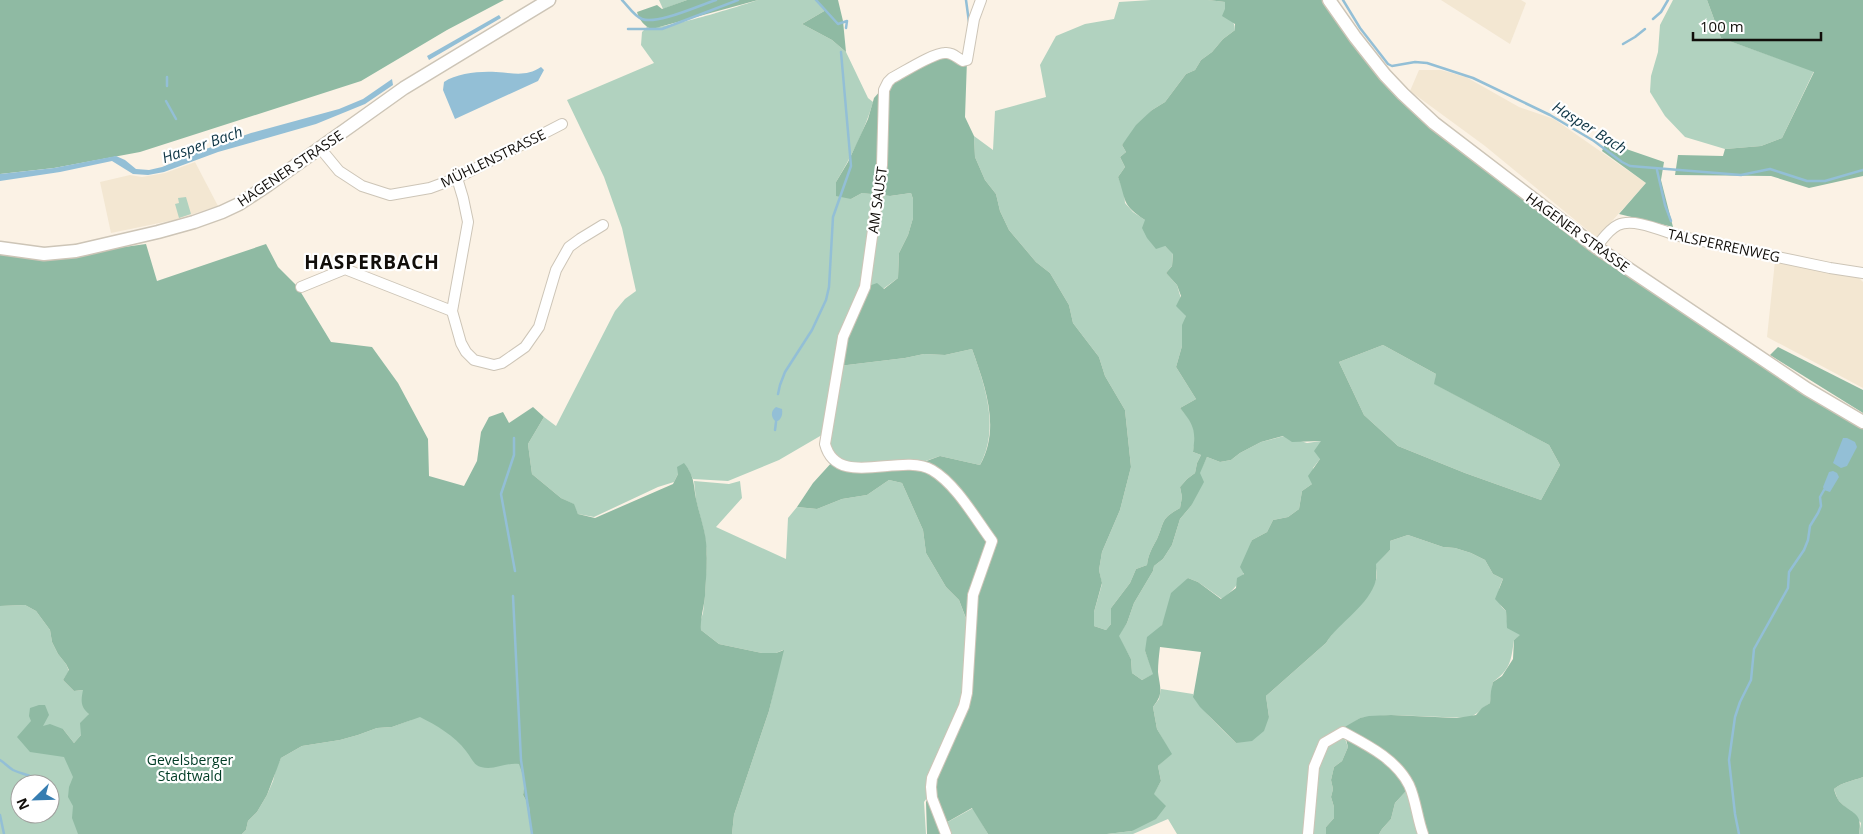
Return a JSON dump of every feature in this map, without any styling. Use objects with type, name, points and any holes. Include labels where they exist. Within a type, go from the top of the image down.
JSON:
[{"type":"main road","name":"HAGENER STRASSE","points":[[0,248],[44,254],[76,250],[194,222],[222,212],[239,204],[411,83],[549,0]]},
{"type":"main road","name":"HAGENER STRASSE","points":[[1329,0],[1355,38],[1402,94],[1440,128],[1596,247],[1807,389],[1863,422]]},
{"type":"street","name":"AM SAUST","points":[[946,834],[930,792],[932,778],[964,706],[967,693],[973,595],[992,541],[947,480],[930,469],[913,465],[850,467],[833,460],[825,444],[843,337],[864,287],[882,165],[884,90],[892,78],[936,55],[945,52],[963,61],[967,60],[974,19],[981,0]]},
{"type":"street","name":"MÜHLENSTRASSE","points":[[320,148],[339,171],[362,186],[390,195],[430,188],[458,178],[562,124]]},
{"type":"street","points":[[458,178],[468,222],[452,311],[460,343],[474,360],[494,365],[502,363],[525,347],[539,326],[556,270],[569,247],[603,225]]},
{"type":"street","name":"TALSPERRENWEG","points":[[1596,247],[1611,230],[1618,225],[1628,222],[1640,224],[1667,234],[1830,268],[1863,273]]},
{"type":"street","points":[[300,287],[345,269],[452,311]]},
{"type":"street","points":[[1308,834],[1314,767],[1324,743],[1343,732],[1376,750],[1402,775],[1410,786],[1423,834]]},
{"type":"shaded area","points":[[1441,0],[1521,0],[1526,3],[1510,44]]},
{"type":"shaded area","points":[[1419,70],[1441,70],[1466,77],[1519,107],[1554,119],[1646,183],[1597,238],[1485,146],[1410,91]]},
{"type":"shaded area","points":[[195,162],[218,206],[174,220],[111,233],[100,182],[130,175],[142,177],[165,173]]},
{"type":"shaded area","points":[[1775,261],[1859,278],[1863,282],[1863,388],[1767,337]]},
{"type":"green space","points":[[0,0],[504,0],[447,30],[361,81],[140,152],[54,168],[0,174]]},
{"type":"green space","points":[[659,0],[687,0],[663,9]]},
{"type":"green space","points":[[687,0],[758,0],[652,29],[643,23],[637,12],[657,5],[662,9]]},
{"type":"green space","points":[[758,0],[816,0],[826,10],[802,24],[832,40],[846,52],[868,98],[873,102],[857,143],[836,182],[851,199],[862,193],[876,194],[864,287],[842,337],[827,432],[779,460],[728,481],[693,479],[688,469],[678,474],[674,482],[658,487],[594,517],[578,514],[573,504],[561,498],[532,474],[528,444],[544,417],[556,426],[615,311],[625,299],[636,291],[622,228],[604,177],[567,100],[654,63],[641,45],[642,32],[647,27],[684,22]]},
{"type":"green space","points":[[816,0],[838,0],[843,21],[846,52],[832,40],[802,24],[826,10]]},
{"type":"green space","points":[[1208,0],[1225,2],[1235,30],[1201,60],[1195,70],[1186,74],[1165,102],[1152,110],[1122,145],[1126,152],[1120,157],[1125,167],[1118,177],[1124,192],[1125,203],[1133,212],[1145,220],[1165,246],[1173,253],[1172,266],[1166,273],[1177,285],[1186,316],[1182,346],[1176,367],[1196,399],[1180,408],[1194,428],[1193,452],[1201,455],[1195,473],[1180,487],[1182,497],[1180,508],[1166,518],[1150,552],[1147,565],[1136,569],[1130,583],[1111,608],[1111,624],[1106,630],[1094,626],[1094,612],[1102,584],[1099,570],[1102,552],[1120,510],[1131,467],[1125,410],[1105,376],[1099,357],[1073,323],[1069,305],[1050,273],[1036,262],[1009,230],[1000,211],[996,194],[985,180],[975,157],[974,136],[993,150],[995,111],[1046,97],[1040,65],[1056,36],[1085,24],[1114,19],[1119,2]]},
{"type":"green space","points":[[1208,0],[1329,0],[1385,76],[1549,213],[1863,422],[1863,777],[1844,783],[1834,789],[1839,801],[1858,817],[1859,834],[1426,834],[1406,791],[1395,803],[1391,819],[1379,834],[1326,834],[1326,827],[1334,818],[1331,780],[1334,767],[1342,761],[1348,747],[1343,728],[1360,718],[1369,716],[1457,718],[1476,715],[1490,703],[1493,682],[1502,676],[1513,659],[1514,640],[1520,635],[1507,628],[1506,611],[1495,599],[1503,579],[1493,574],[1485,560],[1471,553],[1455,548],[1443,547],[1408,535],[1390,541],[1390,550],[1376,564],[1376,578],[1372,589],[1361,606],[1326,643],[1266,696],[1269,717],[1264,731],[1252,741],[1236,743],[1200,707],[1193,697],[1201,652],[1160,647],[1158,672],[1160,694],[1153,707],[1157,729],[1172,754],[1158,766],[1161,781],[1154,794],[1166,806],[1156,819],[1132,831],[1107,834],[988,834],[972,808],[942,825],[945,834],[927,834],[926,802],[964,706],[972,634],[959,600],[946,587],[926,553],[923,530],[902,483],[889,480],[867,495],[842,499],[817,509],[797,507],[813,483],[833,461],[840,465],[913,466],[940,456],[980,465],[986,451],[989,436],[989,407],[972,349],[945,355],[924,354],[839,366],[844,337],[866,287],[877,283],[884,289],[898,278],[899,253],[908,235],[913,218],[913,199],[911,193],[890,196],[862,193],[851,199],[836,196],[836,182],[848,162],[868,119],[874,98],[888,82],[936,55],[967,60],[965,117],[974,136],[975,157],[985,180],[996,194],[1000,211],[1009,230],[1036,262],[1050,273],[1069,305],[1073,323],[1099,357],[1105,376],[1125,410],[1131,467],[1120,510],[1102,552],[1099,570],[1102,583],[1094,612],[1094,626],[1106,630],[1111,624],[1111,608],[1130,583],[1136,569],[1147,565],[1150,552],[1166,518],[1180,508],[1182,497],[1180,487],[1195,473],[1201,455],[1193,452],[1193,428],[1180,408],[1196,399],[1176,367],[1182,346],[1182,325],[1186,316],[1176,306],[1181,296],[1177,285],[1166,273],[1172,266],[1173,254],[1165,246],[1156,249],[1142,228],[1145,220],[1132,210],[1126,202],[1118,177],[1125,167],[1120,157],[1126,152],[1122,145],[1136,125],[1152,110],[1165,102],[1186,74],[1195,70],[1201,60],[1235,30],[1235,24],[1222,16],[1225,2]],"holes":[[[1383,345],[1436,374],[1434,384],[1549,445],[1560,465],[1541,500],[1465,473],[1398,446],[1364,415],[1339,362]],[[1283,436],[1292,442],[1321,441],[1314,451],[1320,459],[1308,476],[1312,484],[1302,491],[1299,509],[1288,517],[1273,520],[1267,532],[1252,540],[1240,567],[1244,574],[1237,578],[1236,588],[1221,599],[1198,582],[1188,578],[1171,593],[1162,625],[1147,637],[1145,651],[1153,674],[1142,680],[1132,673],[1131,659],[1119,636],[1154,566],[1163,559],[1172,545],[1180,519],[1191,506],[1204,482],[1200,473],[1207,457],[1220,462],[1231,460],[1261,442]]]},
{"type":"green space","points":[[1673,0],[1707,0],[1721,38],[1814,71],[1782,138],[1761,146],[1725,149],[1685,137],[1665,116],[1650,92],[1651,76],[1658,52],[1660,25]]},
{"type":"green space","points":[[1707,0],[1863,0],[1863,176],[1809,188],[1771,176],[1675,175],[1678,155],[1723,156],[1725,149],[1761,146],[1782,138],[1814,72],[1721,38]]},
{"type":"green space","points":[[1606,142],[1664,162],[1661,180],[1673,227],[1619,214],[1646,183],[1602,151]]},
{"type":"green space","points":[[911,193],[913,199],[913,218],[908,235],[899,253],[898,278],[883,289],[866,287],[878,195],[890,196]]},
{"type":"green space","points":[[186,197],[191,214],[179,218],[175,204],[179,203],[178,198]]},
{"type":"green space","name":"Gevelsberger Stadtwald","points":[[146,244],[157,281],[266,244],[278,267],[297,286],[331,342],[372,347],[398,383],[428,439],[429,476],[464,486],[477,461],[481,432],[489,417],[503,412],[509,423],[533,407],[544,417],[528,444],[532,474],[561,498],[574,504],[578,514],[595,518],[673,484],[678,474],[677,467],[684,463],[692,478],[706,546],[707,563],[701,630],[719,644],[762,653],[776,653],[784,650],[769,711],[734,815],[732,834],[531,834],[529,806],[523,795],[524,779],[519,764],[491,768],[478,766],[451,736],[420,717],[392,727],[377,728],[340,740],[302,746],[281,758],[267,795],[257,812],[248,821],[246,830],[242,834],[78,834],[72,818],[73,806],[68,797],[73,777],[64,757],[30,752],[17,737],[31,721],[29,716],[30,708],[39,705],[45,705],[49,715],[43,726],[50,724],[63,729],[74,743],[81,735],[80,723],[89,714],[84,709],[82,703],[83,690],[74,691],[63,680],[69,670],[52,642],[50,630],[36,611],[25,605],[0,606],[0,252],[45,258]]},
{"type":"green space","points":[[1383,345],[1436,374],[1435,384],[1549,445],[1560,465],[1541,500],[1465,473],[1398,446],[1364,415],[1339,362]]},
{"type":"green space","points":[[1778,347],[1863,390],[1863,413],[1770,355]]},
{"type":"green space","points":[[972,349],[986,392],[990,422],[986,451],[980,465],[940,456],[917,464],[850,466],[829,451],[839,366],[924,354],[945,355]]},
{"type":"green space","points":[[1284,436],[1307,443],[1321,441],[1320,459],[1313,468],[1312,484],[1302,491],[1299,509],[1288,517],[1273,520],[1267,532],[1252,540],[1241,580],[1222,599],[1198,582],[1188,578],[1145,651],[1154,674],[1142,680],[1132,673],[1131,659],[1118,636],[1127,623],[1134,603],[1154,566],[1163,559],[1172,545],[1180,519],[1191,506],[1199,473],[1207,457],[1220,462],[1231,460],[1261,442]]},
{"type":"green space","points":[[889,480],[902,483],[923,530],[926,553],[946,587],[959,600],[971,632],[965,690],[930,794],[924,802],[926,834],[732,834],[734,815],[769,711],[783,650],[776,653],[762,653],[719,644],[701,630],[700,622],[705,595],[707,554],[694,481],[729,484],[740,481],[742,498],[716,527],[786,559],[788,518],[797,507],[817,509],[842,499],[867,495]]},
{"type":"green space","points":[[1408,535],[1443,547],[1455,548],[1471,553],[1485,560],[1493,574],[1503,579],[1498,592],[1500,604],[1506,611],[1507,621],[1521,635],[1514,640],[1511,659],[1507,668],[1493,682],[1490,703],[1468,718],[1391,715],[1360,718],[1323,743],[1306,834],[1177,834],[1168,819],[1133,834],[1107,834],[1132,831],[1161,781],[1158,766],[1171,754],[1157,729],[1153,707],[1159,699],[1161,689],[1193,694],[1205,712],[1236,743],[1269,717],[1266,696],[1326,643],[1365,597],[1376,580],[1375,564],[1390,550],[1390,541]]},
{"type":"green space","name":"Gevelsberger Stadtwald","points":[[474,591],[523,774],[525,787],[523,795],[529,806],[531,834],[242,834],[246,830],[248,821],[257,812],[267,795],[281,758],[302,746],[340,740],[377,728],[392,727],[411,720],[272,742],[229,834],[0,834],[0,606],[25,605],[36,611],[50,630],[52,642],[69,671],[63,680],[74,691],[83,690],[89,714],[81,735],[74,743],[63,729],[82,785]]},
{"type":"green space","points":[[1344,736],[1348,747],[1342,761],[1334,767],[1331,780],[1334,818],[1326,827],[1326,834],[1312,834],[1317,768],[1327,744]]},
{"type":"green space","points":[[1863,777],[1863,834],[1859,834],[1861,823],[1838,800],[1834,789],[1844,783]]},
{"type":"green space","points":[[1406,791],[1419,834],[1379,834],[1391,819],[1395,803]]},
{"type":"green space","points":[[973,808],[988,834],[947,834],[944,824]]},
{"type":"water","points":[[499,15],[501,18],[429,60],[427,56]]},
{"type":"water","points":[[541,67],[544,70],[538,81],[455,119],[443,90],[444,82],[469,73],[525,73]]},
{"type":"water","points":[[392,79],[393,85],[365,104],[316,124],[218,152],[164,172],[148,175],[133,174],[112,161],[60,172],[0,181],[0,174],[54,168],[116,156],[125,160],[136,169],[149,170],[162,167],[251,133],[339,109],[363,99]]},
{"type":"water","points":[[776,407],[782,409],[782,415],[776,422],[772,414]]},
{"type":"water","points":[[1843,438],[1855,442],[1857,447],[1847,466],[1841,468],[1833,463]]},
{"type":"water","points":[[1833,471],[1839,477],[1830,492],[1824,490],[1823,487],[1829,472]]},
{"type":"waterway","name":"Hasper Bach","points":[[622,0],[636,16],[649,20],[679,14],[716,0]]},
{"type":"waterway","points":[[628,29],[662,29],[738,0]]},
{"type":"waterway","points":[[816,0],[838,24],[847,21],[846,28]]},
{"type":"waterway","points":[[966,0],[969,22]]},
{"type":"waterway","name":"Hasper Bach","points":[[1343,0],[1360,28],[1388,64],[1392,66],[1415,62],[1427,63],[1473,78],[1550,115],[1594,141],[1630,166],[1741,175],[1770,169],[1807,181],[1825,181],[1863,170]]},
{"type":"waterway","points":[[1653,19],[1661,12],[1668,0]]},
{"type":"waterway","points":[[1623,44],[1645,29]]},
{"type":"waterway","points":[[778,394],[785,372],[812,330],[826,300],[829,287],[833,217],[851,166],[841,52]]},
{"type":"waterway","points":[[167,77],[167,86]]},
{"type":"waterway","points":[[166,101],[176,119]]},
{"type":"waterway","points":[[1657,170],[1665,205],[1671,221]]},
{"type":"waterway","points":[[775,430],[776,422]]},
{"type":"waterway","points":[[514,438],[514,455],[501,494],[515,571]]},
{"type":"waterway","points":[[1739,834],[1729,760],[1735,717],[1751,680],[1754,649],[1788,588],[1789,572],[1804,550],[1810,526],[1821,506],[1820,497],[1824,490]]},
{"type":"waterway","points":[[513,596],[521,760],[532,834]]},
{"type":"waterway","points":[[0,760],[13,770],[25,774]]},
{"type":"waterway","points":[[0,815],[4,834]]},
{"type":"district","name":"HASPERBACH","points":[[372,262]]}]
